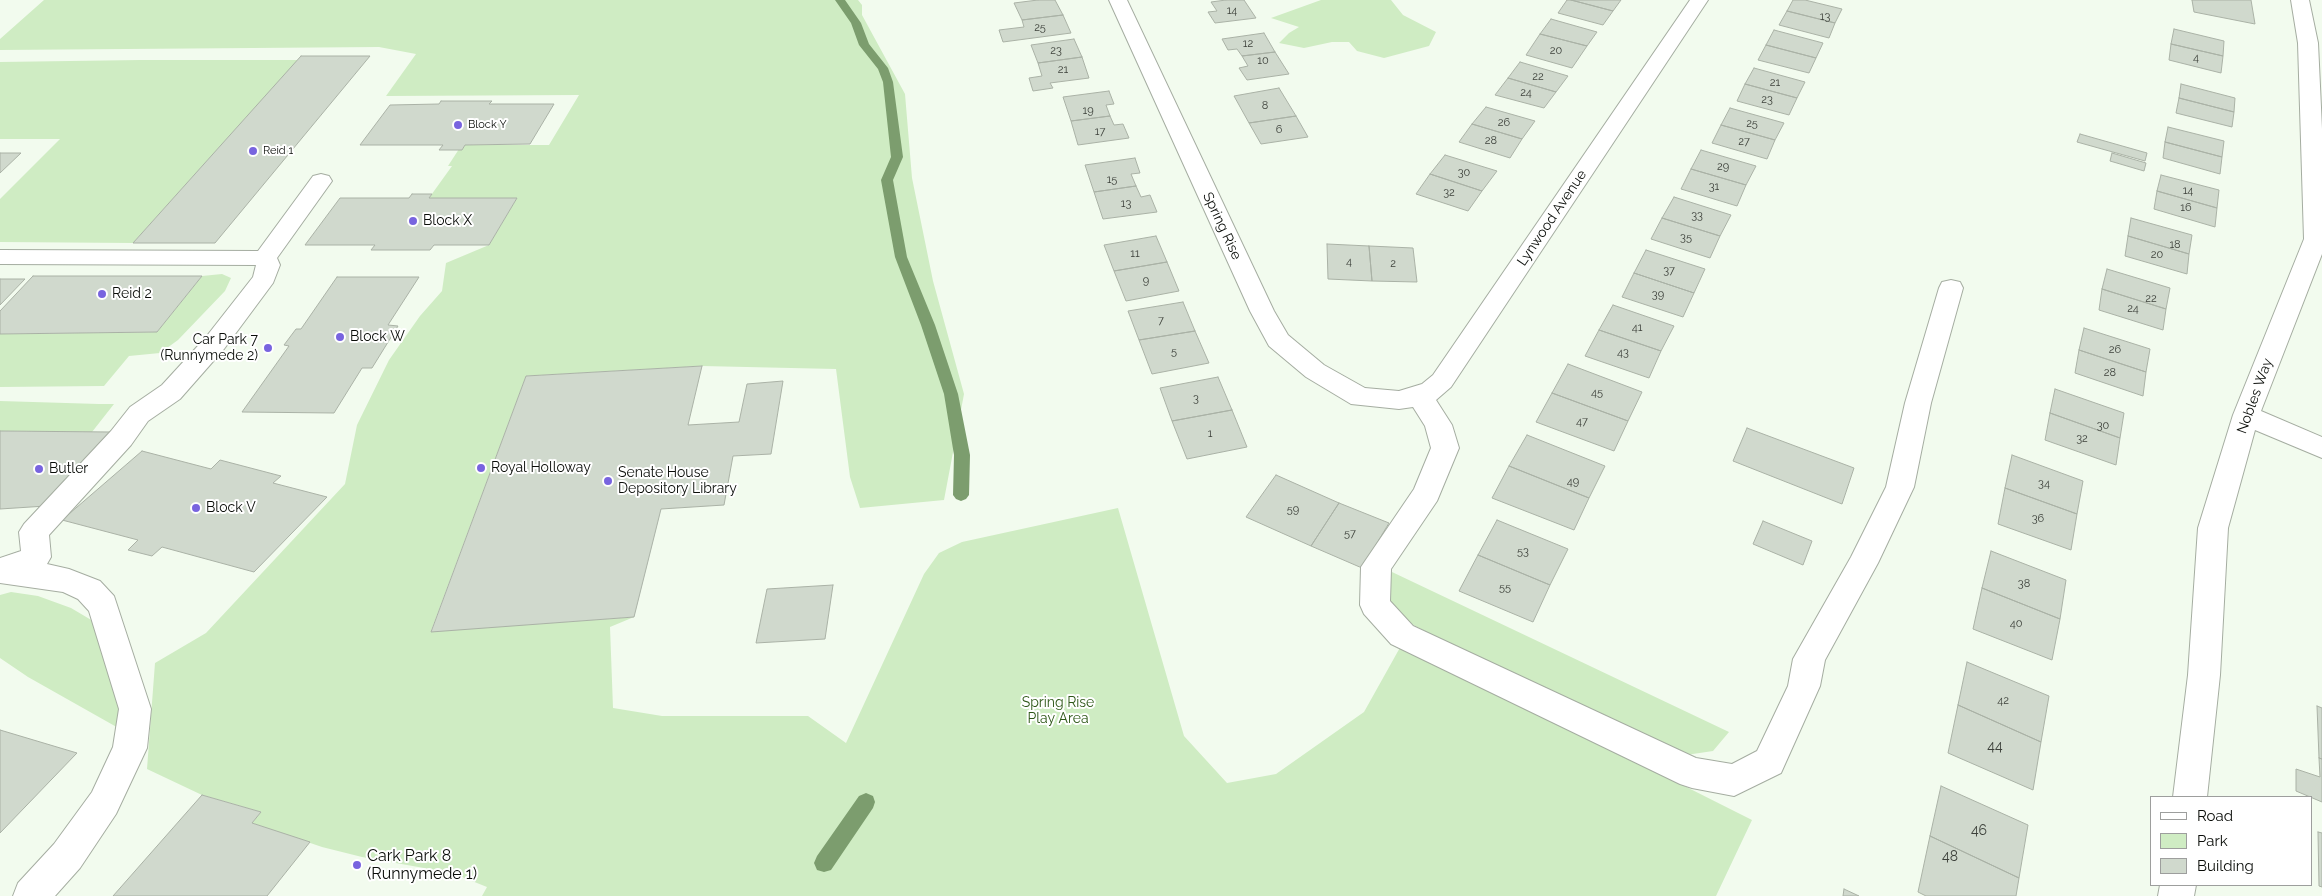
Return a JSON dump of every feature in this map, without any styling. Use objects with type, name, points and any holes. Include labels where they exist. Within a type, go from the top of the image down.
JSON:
[{"type":"street","name":"Spring Rise","points":[[1118,0],[1262,311],[1278,340],[1294,355],[1316,371],[1360,397],[1382,400]]},
{"type":"street","name":"Lynwood Avenue","points":[[1382,400],[1399,400],[1420,396],[1431,391],[1442,381],[1699,0]]},
{"type":"street","name":"Nobles Way","points":[[2190,796],[2204,675],[2214,528],[2246,415],[2316,239],[2318,150],[2308,43],[2300,0]]},
{"type":"street","points":[[265,258],[321,181]]},
{"type":"street","points":[[0,257],[265,258]]},
{"type":"street","points":[[0,572],[36,557],[34,532],[120,438],[139,414],[171,392],[215,343],[265,278],[268,265],[265,258]]},
{"type":"street","points":[[1420,396],[1438,425],[1444,448],[1427,493],[1376,568],[1375,605],[1402,635],[1692,773],[1734,780],[1769,762],[1804,686],[1809,659],[1863,563],[1900,487],[1918,403],[1951,288]]},
{"type":"street","points":[[2246,415],[2322,448]]},
{"type":"street","points":[[0,572],[46,576],[69,581],[89,590],[103,605],[135,709],[130,748],[104,803],[68,856],[31,896]]},
{"type":"green space","name":"Spring Rise Play Area","points":[[44,0],[858,0],[862,5],[862,15],[905,94],[912,178],[933,281],[964,394],[944,500],[860,508],[850,477],[836,369],[702,366],[526,376],[431,631],[634,617],[610,627],[613,708],[662,716],[808,716],[846,743],[924,574],[939,553],[962,542],[1118,508],[1184,736],[1227,783],[1276,774],[1364,712],[1402,644],[1752,820],[1716,896],[482,896],[487,887],[452,873],[362,857],[322,847],[252,823],[261,812],[202,795],[147,769],[155,663],[206,633],[345,484],[357,425],[389,360],[420,316],[442,291],[446,263],[489,245],[517,198],[429,198],[452,166],[448,166],[459,149],[462,150],[465,145],[549,145],[579,95],[386,96],[416,54],[379,47],[0,50],[0,39]]},
{"type":"green space","points":[[1321,0],[1391,0],[1403,15],[1436,32],[1429,46],[1384,58],[1357,51],[1349,42],[1332,42],[1304,48],[1279,43],[1289,33],[1299,27],[1271,18]]},
{"type":"green space","points":[[298,60],[133,243],[0,242],[0,199],[60,139],[0,139],[0,62]]},
{"type":"green space","points":[[222,274],[231,278],[225,291],[178,340],[160,353],[129,356],[104,386],[0,387],[0,334],[157,332],[202,276]]},
{"type":"green space","points":[[0,401],[114,404],[92,432],[0,431]]},
{"type":"green space","points":[[1392,572],[1729,732],[1713,751],[1686,755],[1449,644],[1395,615],[1388,603],[1387,583]]},
{"type":"green space","points":[[11,592],[38,596],[71,608],[98,624],[129,734],[28,677],[0,658],[0,595]]},
{"type":"building","points":[[1055,0],[1063,15],[1022,20],[1014,3]]},
{"type":"building","points":[[1244,0],[1256,18],[1215,23],[1208,12],[1217,11],[1211,2]]},
{"type":"building","points":[[1567,0],[1613,11],[1603,25],[1558,13]]},
{"type":"building","points":[[1571,0],[1621,0],[1613,11]]},
{"type":"building","points":[[1793,0],[1805,0],[1842,9],[1835,23],[1787,11]]},
{"type":"building","points":[[2192,0],[2251,0],[2255,24],[2194,12]]},
{"type":"building","points":[[1787,11],[1835,23],[1829,38],[1779,25]]},
{"type":"building","points":[[1063,15],[1071,33],[1003,42],[999,30],[1024,27],[1022,20]]},
{"type":"building","points":[[1551,19],[1597,32],[1587,46],[1540,34]]},
{"type":"building","points":[[2174,29],[2224,41],[2223,56],[2171,44]]},
{"type":"building","points":[[1774,30],[1823,43],[1816,58],[1766,45]]},
{"type":"building","points":[[1264,33],[1275,52],[1242,56],[1237,49],[1228,50],[1222,39]]},
{"type":"building","points":[[1540,34],[1587,46],[1572,68],[1526,55]]},
{"type":"building","points":[[1074,39],[1082,57],[1038,63],[1031,45]]},
{"type":"building","points":[[2171,44],[2223,56],[2221,73],[2169,60]]},
{"type":"building","points":[[1766,45],[1816,58],[1809,73],[1758,60]]},
{"type":"building","points":[[1275,52],[1289,74],[1247,80],[1239,68],[1248,66],[1242,56]]},
{"type":"building","name":"Reid 1","points":[[301,56],[370,56],[215,243],[133,243]]},
{"type":"building","points":[[1082,57],[1089,78],[1050,83],[1053,88],[1033,91],[1029,78],[1042,76],[1038,63]]},
{"type":"building","points":[[1520,62],[1568,76],[1556,92],[1508,78]]},
{"type":"building","points":[[1754,68],[1805,82],[1797,98],[1745,84]]},
{"type":"building","points":[[1508,78],[1556,92],[1544,108],[1495,95]]},
{"type":"building","points":[[1745,84],[1797,98],[1789,115],[1737,101]]},
{"type":"building","points":[[2181,84],[2235,98],[2234,112],[2179,98]]},
{"type":"building","points":[[1279,88],[1296,116],[1249,123],[1234,96]]},
{"type":"building","points":[[1109,91],[1114,104],[1106,105],[1110,116],[1071,121],[1063,97]]},
{"type":"building","points":[[2179,98],[2234,112],[2232,127],[2176,113]]},
{"type":"building","name":"Block Y","points":[[441,101],[492,101],[489,104],[554,104],[530,144],[465,145],[462,150],[439,150],[443,145],[360,145],[390,105],[439,104]]},
{"type":"building","points":[[1486,107],[1535,121],[1522,139],[1472,124]]},
{"type":"building","points":[[1730,108],[1784,123],[1775,140],[1721,125]]},
{"type":"building","points":[[1110,116],[1114,125],[1123,124],[1129,138],[1078,145],[1071,121]]},
{"type":"building","points":[[1296,116],[1308,137],[1261,144],[1249,123]]},
{"type":"building","points":[[1472,124],[1522,139],[1510,158],[1459,142]]},
{"type":"building","points":[[1721,125],[1775,140],[1767,159],[1712,143]]},
{"type":"building","points":[[2168,127],[2224,141],[2222,157],[2165,142]]},
{"type":"building","points":[[2080,134],[2147,153],[2145,161],[2077,142]]},
{"type":"building","points":[[2165,142],[2222,157],[2220,174],[2163,158]]},
{"type":"building","points":[[1701,150],[1756,166],[1746,185],[1691,169]]},
{"type":"building","points":[[0,153],[21,153],[0,173]]},
{"type":"building","points":[[2112,153],[2146,163],[2144,171],[2110,161]]},
{"type":"building","points":[[1445,155],[1497,171],[1482,191],[1430,174]]},
{"type":"building","points":[[1135,158],[1140,173],[1131,174],[1136,186],[1094,192],[1085,165]]},
{"type":"building","points":[[1691,169],[1746,185],[1737,206],[1681,189]]},
{"type":"building","points":[[1430,174],[1482,191],[1468,211],[1416,194]]},
{"type":"building","points":[[2161,175],[2219,190],[2217,208],[2157,191]]},
{"type":"building","points":[[1136,186],[1141,197],[1150,195],[1157,212],[1103,219],[1094,192]]},
{"type":"building","points":[[2157,191],[2217,208],[2215,227],[2154,209]]},
{"type":"building","name":"Block X","points":[[412,194],[432,194],[429,198],[517,198],[489,245],[434,245],[430,250],[371,250],[375,245],[305,245],[340,198],[409,198]]},
{"type":"building","points":[[1674,197],[1731,215],[1720,236],[1662,218]]},
{"type":"building","points":[[1662,218],[1720,236],[1710,258],[1651,239]]},
{"type":"building","points":[[2131,218],[2192,235],[2189,254],[2128,236]]},
{"type":"building","points":[[1156,236],[1167,262],[1114,271],[1104,245]]},
{"type":"building","points":[[2128,236],[2189,254],[2187,274],[2125,256]]},
{"type":"building","points":[[1327,244],[1369,246],[1372,281],[1328,279]]},
{"type":"building","points":[[1369,246],[1413,248],[1417,282],[1372,281]]},
{"type":"building","points":[[1646,250],[1705,269],[1694,293],[1634,273]]},
{"type":"building","points":[[1167,262],[1179,291],[1126,301],[1114,271]]},
{"type":"building","points":[[2107,269],[2170,288],[2166,309],[2102,289]]},
{"type":"building","points":[[1634,273],[1694,293],[1683,317],[1622,297]]},
{"type":"building","name":"Reid 2","points":[[33,276],[202,276],[157,332],[0,334],[0,311]]},
{"type":"building","name":"Block W","points":[[337,277],[419,277],[388,325],[398,326],[372,368],[362,368],[334,413],[242,412],[289,346],[284,345],[296,329],[301,329]]},
{"type":"building","points":[[0,279],[25,279],[0,305]]},
{"type":"building","points":[[2102,289],[2166,309],[2163,330],[2099,310]]},
{"type":"building","points":[[1183,302],[1195,331],[1139,340],[1128,311]]},
{"type":"building","points":[[1613,305],[1674,326],[1661,351],[1599,330]]},
{"type":"building","points":[[2084,328],[2150,349],[2146,372],[2079,350]]},
{"type":"building","points":[[1599,330],[1661,351],[1649,378],[1585,356]]},
{"type":"building","points":[[1195,331],[1209,363],[1152,374],[1139,340]]},
{"type":"building","points":[[2079,350],[2146,372],[2143,396],[2075,373]]},
{"type":"building","points":[[1568,364],[1642,392],[1628,421],[1552,393]]},
{"type":"building","name":"Senate House Depository Library","points":[[702,366],[688,425],[739,422],[747,384],[783,381],[771,454],[733,456],[724,505],[661,509],[634,617],[431,632],[526,376]]},
{"type":"building","points":[[1218,377],[1232,410],[1172,421],[1160,388]]},
{"type":"building","points":[[2055,389],[2124,413],[2120,438],[2050,413]]},
{"type":"building","points":[[1552,393],[1628,421],[1614,451],[1536,422]]},
{"type":"building","points":[[1232,410],[1247,447],[1187,459],[1172,421]]},
{"type":"building","points":[[2050,413],[2120,438],[2116,465],[2045,440]]},
{"type":"building","points":[[1747,428],[1854,468],[1842,504],[1733,461]]},
{"type":"building","name":"Butler","points":[[0,431],[111,432],[46,506],[0,509]]},
{"type":"building","points":[[1527,435],[1605,466],[1589,498],[1509,466]]},
{"type":"building","name":"Block V","points":[[142,451],[211,469],[220,460],[281,476],[273,483],[327,497],[254,572],[162,547],[152,556],[128,550],[138,540],[62,520]]},
{"type":"building","points":[[2012,455],[2083,481],[2077,514],[2005,488]]},
{"type":"building","points":[[1509,466],[1589,498],[1574,530],[1492,498]]},
{"type":"building","points":[[1276,475],[1339,503],[1311,546],[1246,517]]},
{"type":"building","points":[[2005,488],[2077,514],[2071,550],[1998,524]]},
{"type":"building","points":[[1339,503],[1389,523],[1362,568],[1311,546]]},
{"type":"building","points":[[1497,520],[1568,549],[1550,585],[1478,555]]},
{"type":"building","points":[[1763,521],[1812,541],[1803,565],[1753,544]]},
{"type":"building","points":[[1991,551],[2066,580],[2060,619],[1982,588]]},
{"type":"building","points":[[1478,555],[1550,585],[1533,622],[1459,591]]},
{"type":"building","points":[[833,585],[825,639],[756,643],[767,589]]},
{"type":"building","points":[[1982,588],[2060,619],[2052,660],[1973,629]]},
{"type":"building","points":[[1967,662],[2049,696],[2041,742],[1958,705]]},
{"type":"building","points":[[1958,705],[2041,742],[2033,790],[1948,753]]},
{"type":"building","points":[[2317,706],[2322,708],[2322,759],[2319,758]]},
{"type":"building","points":[[0,730],[77,753],[0,833]]},
{"type":"building","points":[[2319,758],[2322,759],[2322,802],[2312,798],[2312,796],[2296,791],[2296,769],[2320,777]]},
{"type":"building","points":[[1941,786],[2028,825],[2019,878],[1930,836]]},
{"type":"building","points":[[202,795],[261,812],[252,823],[310,842],[267,896],[113,896]]},
{"type":"building","points":[[2318,832],[2322,833],[2322,887],[2319,886]]},
{"type":"building","points":[[1930,836],[2019,878],[2016,896],[1926,896],[1918,892]]},
{"type":"building","points":[[1844,889],[1859,896],[1843,896]]},
{"type":"waterway","points":[[840,0],[856,23],[864,45],[883,68],[888,82],[897,157],[887,180],[901,257],[928,325],[951,394],[962,455],[961,495]]},
{"type":"waterway","points":[[824,863],[866,802]]},
{"type":"place","name":"Block Y","points":[[458,125]]},
{"type":"place","name":"Reid 1","points":[[253,151]]},
{"type":"place","name":"Block X","points":[[413,221]]},
{"type":"place","name":"Reid 2","points":[[102,294]]},
{"type":"place","name":"Block W","points":[[340,337]]},
{"type":"place","name":"Car Park 7 (Runnymede 2)","points":[[268,348]]},
{"type":"place","name":"Royal Holloway","points":[[481,468]]},
{"type":"place","name":"Butler","points":[[39,469]]},
{"type":"place","name":"Senate House Depository Library","points":[[608,481]]},
{"type":"place","name":"Block V","points":[[196,508]]},
{"type":"place","name":"Cark Park 8 (Runnymede 1)","points":[[357,865]]}]
